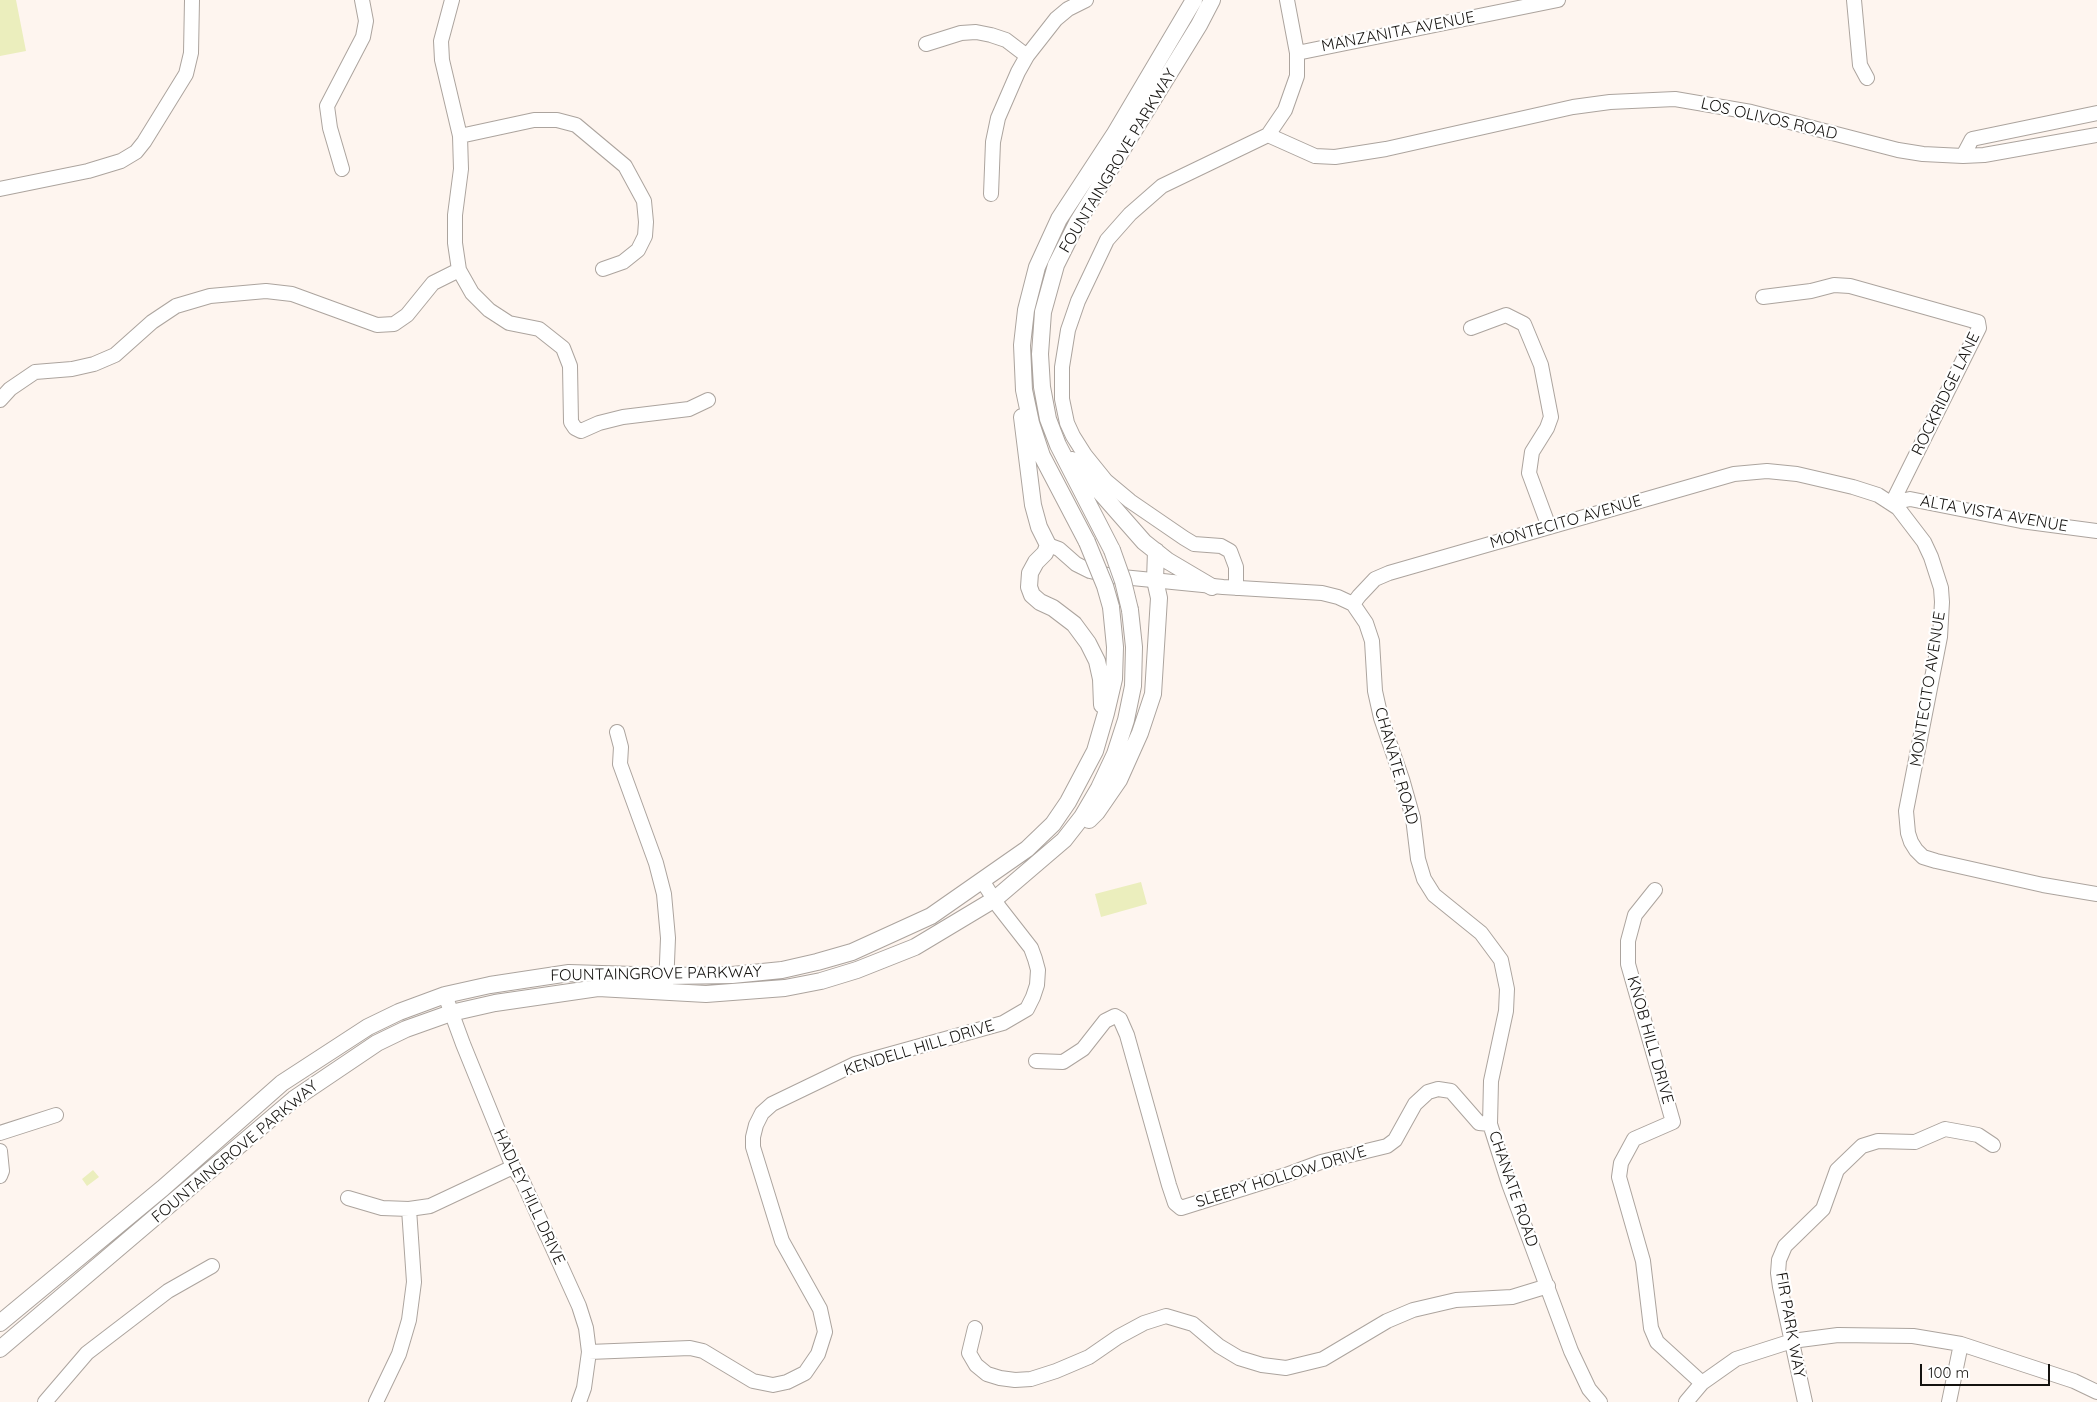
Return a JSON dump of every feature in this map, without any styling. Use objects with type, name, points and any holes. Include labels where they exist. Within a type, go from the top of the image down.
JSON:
[{"type":"main road","name":"FOUNTAINGROVE PARKWAY","points":[[0,1323],[163,1188],[282,1083],[368,1027],[399,1012],[446,995],[490,985],[569,973],[667,976],[754,974],[817,962],[852,952],[931,916],[983,882],[1027,849],[1053,824],[1068,802],[1095,752],[1114,679],[1115,647],[1111,607],[1105,586],[1087,542],[1042,456],[1031,423],[1024,390],[1022,363],[1026,310],[1037,267],[1059,219],[1114,135],[1194,0]]},
{"type":"main road","name":"FOUNTAINGROVE PARKWAY","points":[[0,1349],[294,1099],[377,1042],[406,1029],[451,1013],[519,998],[598,988],[666,993],[706,994],[745,992],[785,988],[857,970],[915,948],[995,899],[1064,840],[1082,817],[1099,788],[1115,754],[1126,720],[1133,686],[1134,647],[1130,610],[1123,581],[1112,550],[1066,462],[1048,419],[1042,387],[1040,354],[1043,312],[1056,265],[1077,223],[1179,59],[1212,0]]},
{"type":"main road","points":[[1022,363],[1019,394],[1027,463],[1033,505],[1039,527],[1048,545],[1045,553],[1036,562],[1030,573],[1029,587],[1032,595],[1040,602],[1053,608],[1074,624],[1088,643],[1097,661],[1101,679],[1102,710],[1095,752]]},
{"type":"main road","points":[[1048,419],[1067,454],[1144,542],[1168,561],[1212,586]]},
{"type":"main road","points":[[1064,840],[1097,812],[1119,780],[1140,733],[1153,694],[1159,596],[1155,580],[1156,552]]},
{"type":"street","points":[[0,189],[88,171],[121,161],[136,152],[186,74],[191,53],[192,0]]},
{"type":"street","points":[[342,169],[330,128],[327,106],[363,37],[366,20],[362,0]]},
{"type":"street","points":[[452,0],[441,42],[442,60],[460,136],[461,169],[455,215],[455,243],[459,270],[472,293],[489,310],[509,323],[539,330],[563,348],[570,366],[571,422],[575,428],[581,431],[599,423],[623,417],[689,409],[708,400]]},
{"type":"street","points":[[991,194],[993,142],[998,118],[1007,94],[1027,56],[1056,19],[1068,9],[1086,0]]},
{"type":"street","points":[[1236,588],[1236,567],[1230,552],[1221,546],[1194,544],[1184,538],[1130,501],[1112,486],[1085,455],[1067,423],[1062,398],[1062,367],[1068,330],[1078,301],[1107,240],[1130,214],[1162,186],[1268,135],[1286,110],[1297,76],[1297,52],[1287,0]]},
{"type":"street","name":"MANZANITA AVENUE","points":[[1297,52],[1558,0]]},
{"type":"street","points":[[1854,0],[1860,65],[1867,78]]},
{"type":"street","points":[[926,44],[961,33],[976,32],[1006,40],[1027,56]]},
{"type":"street","name":"LOS OLIVOS ROAD","points":[[1268,135],[1315,156],[1335,157],[1386,149],[1573,107],[1610,102],[1675,99],[1717,104],[1898,150],[1963,156],[1984,155],[2097,135]]},
{"type":"street","points":[[1963,156],[1972,140],[2097,113]]},
{"type":"street","points":[[460,136],[534,120],[557,120],[576,125],[625,166],[644,201],[645,236],[638,250],[623,262],[603,269]]},
{"type":"street","points":[[0,400],[10,389],[35,372],[72,369],[94,364],[115,354],[152,322],[176,306],[210,296],[266,291],[292,294],[376,325],[394,324],[407,316],[433,282],[459,270]]},
{"type":"street","name":"ROCKRIDGE LANE","points":[[1762,297],[1811,291],[1834,285],[1850,286],[1978,322],[1979,328],[1892,503]]},
{"type":"street","points":[[1470,328],[1506,314],[1524,324],[1541,365],[1552,417],[1532,452],[1529,473],[1549,527]]},
{"type":"street","name":"MONTECITO AVENUE","points":[[1353,604],[1375,579],[1389,573],[1734,474],[1760,471],[1797,474],[1878,495],[1898,508],[1924,542],[1941,588],[1940,636],[1906,811],[1908,833],[1911,842],[1923,856],[1936,861],[2043,885],[2097,894]]},
{"type":"street","name":"ALTA VISTA AVENUE","points":[[1892,503],[1910,500],[2021,521],[2097,530]]},
{"type":"street","points":[[1048,545],[1059,549],[1076,564],[1090,571],[1212,586],[1322,593],[1338,597],[1353,604]]},
{"type":"street","name":"CHANATE ROAD","points":[[1353,604],[1370,632],[1375,662],[1375,691],[1381,718],[1402,779],[1412,818],[1418,859],[1424,879],[1434,895],[1487,940],[1501,960],[1507,989],[1506,1011],[1491,1081],[1490,1124],[1509,1184],[1580,1373],[1589,1389],[1600,1402]]},
{"type":"street","points":[[617,732],[621,747],[620,764],[656,863],[664,894],[668,938],[666,993]]},
{"type":"street","name":"KENDELL HILL DRIVE","points":[[589,1352],[690,1348],[712,1354],[753,1381],[773,1384],[787,1382],[805,1373],[814,1362],[821,1347],[825,1332],[822,1316],[820,1309],[782,1241],[753,1147],[756,1125],[762,1113],[772,1104],[855,1064],[1003,1024],[1026,1009],[1034,997],[1037,984],[1038,970],[1035,959],[1031,948],[999,908],[983,882]]},
{"type":"street","name":"KNOB HILL DRIVE","points":[[1655,890],[1635,915],[1628,941],[1628,964],[1673,1122],[1634,1138],[1621,1163],[1619,1177],[1643,1261],[1651,1328],[1657,1342],[1702,1383]]},
{"type":"street","name":"HADLEY HILL DRIVE","points":[[446,995],[451,1013],[514,1167],[522,1180],[579,1306],[586,1328],[589,1352],[584,1388],[579,1402]]},
{"type":"street","name":"SLEEPY HOLLOW DRIVE","points":[[1036,1061],[1063,1062],[1083,1049],[1105,1021],[1116,1016],[1120,1019],[1127,1035],[1169,1185],[1175,1203],[1181,1208],[1321,1162],[1387,1146],[1395,1140],[1415,1104],[1428,1092],[1438,1089],[1451,1091],[1479,1123],[1490,1124]]},
{"type":"street","points":[[0,1133],[56,1115]]},
{"type":"street","name":"FIR PARK WAY","points":[[1805,1402],[1778,1273],[1785,1246],[1823,1209],[1836,1170],[1862,1146],[1878,1142],[1915,1142],[1945,1129],[1978,1135],[1993,1145]]},
{"type":"street","points":[[0,1151],[2,1171],[0,1176]]},
{"type":"street","points":[[348,1198],[382,1208],[409,1209],[430,1206],[514,1167]]},
{"type":"street","points":[[376,1402],[399,1354],[410,1320],[414,1282],[409,1209]]},
{"type":"street","points":[[45,1402],[87,1353],[168,1291],[212,1266]]},
{"type":"street","points":[[975,1328],[969,1353],[976,1365],[987,1374],[1015,1380],[1031,1379],[1056,1372],[1089,1357],[1118,1337],[1144,1323],[1166,1316],[1192,1324],[1219,1346],[1239,1358],[1262,1365],[1286,1368],[1323,1359],[1388,1321],[1413,1310],[1456,1300],[1512,1297],[1548,1286]]},
{"type":"street","points":[[1686,1402],[1702,1383],[1736,1359],[1792,1341],[1838,1335],[1913,1336],[1961,1344],[2074,1380],[2097,1392]]},
{"type":"street","points":[[1949,1402],[1952,1380],[1961,1344]]},
{"type":"green space","points":[[0,0],[16,0],[26,51],[0,56]]},
{"type":"green space","points":[[1141,882],[1147,904],[1101,917],[1095,894]]},
{"type":"green space","points":[[93,1170],[99,1177],[87,1186],[82,1179]]}]
